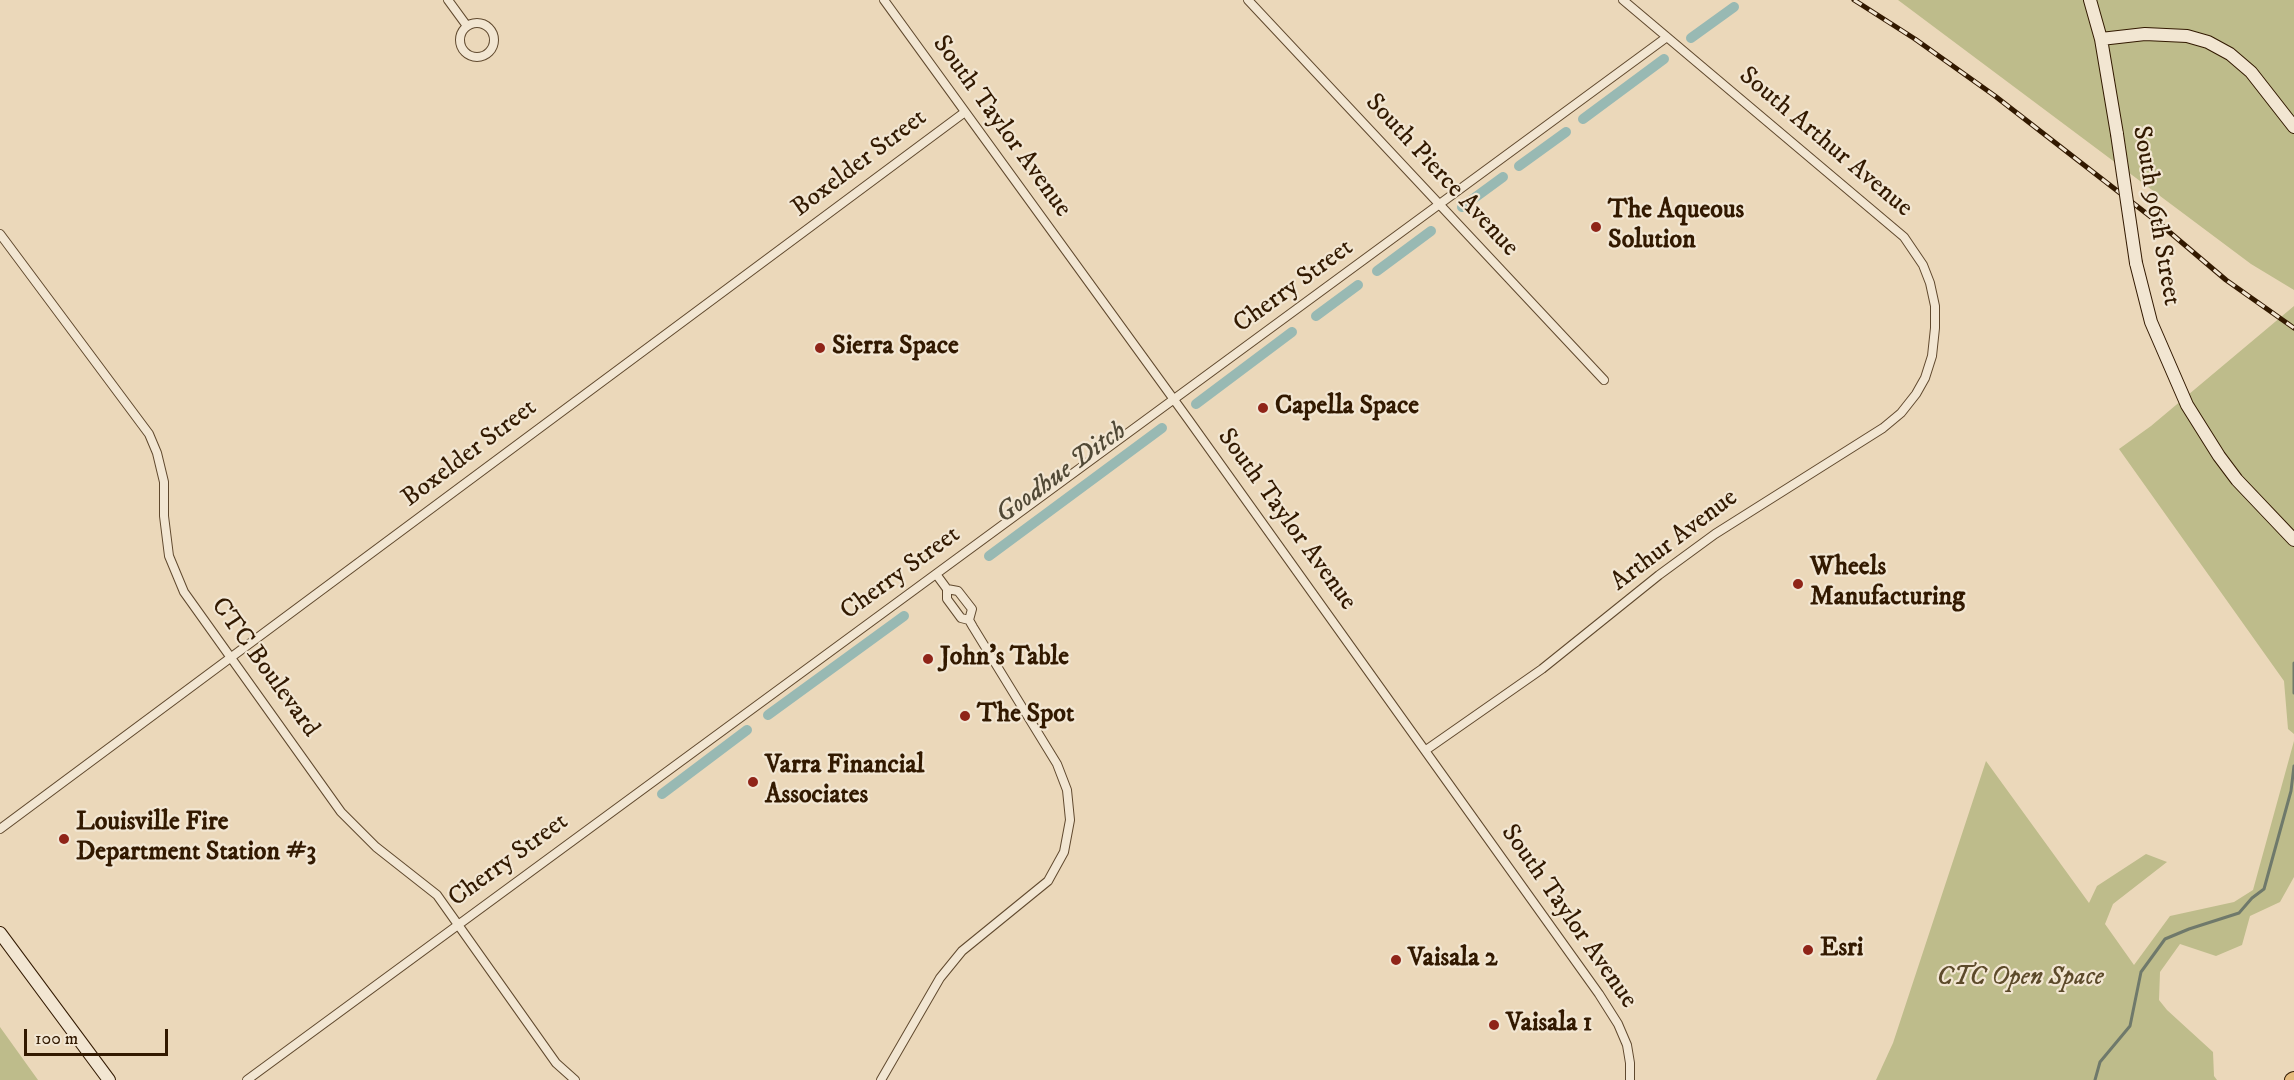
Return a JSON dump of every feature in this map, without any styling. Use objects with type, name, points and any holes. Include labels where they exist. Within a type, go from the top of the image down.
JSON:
[{"type":"main road","name":"South 96th Street","points":[[2090,0],[2102,39],[2136,263],[2151,322],[2187,405],[2219,456],[2237,480],[2294,540]]},
{"type":"main road","points":[[2102,39],[2155,35],[2187,36],[2208,42],[2230,54],[2251,72],[2294,127]]},
{"type":"main road","points":[[0,933],[109,1080]]},
{"type":"street","points":[[448,0],[467,27]]},
{"type":"street","name":"South Taylor Avenue","points":[[884,0],[1426,750],[1610,1011],[1627,1045],[1630,1078]]},
{"type":"street","name":"South Pierce Avenue","points":[[1248,0],[1604,380]]},
{"type":"street","name":"South Arthur Avenue","points":[[1623,0],[1904,237],[1923,265],[1930,283],[1935,306],[1932,356]]},
{"type":"street","points":[[477,23],[490,29],[494,43],[486,55],[471,56],[463,50],[460,40],[467,27],[477,23]]},
{"type":"street","name":"Cherry Street","points":[[247,1080],[1667,37]]},
{"type":"street","name":"Boxelder Street","points":[[0,829],[965,112]]},
{"type":"street","name":"CTC Boulevard","points":[[0,234],[149,434],[157,453],[164,482],[164,516],[169,556],[184,592],[341,812],[376,847],[437,895],[556,1063],[575,1080]]},
{"type":"street","name":"Arthur Avenue","points":[[1426,750],[1542,669],[1659,575],[1715,534],[1883,428],[1916,394],[1925,378],[1932,356]]},
{"type":"street","points":[[881,1080],[940,978],[962,951],[1048,881],[1064,852],[1070,820],[1067,790],[1057,764],[969,620],[961,618],[947,598],[948,590],[936,574]]},
{"type":"street","points":[[948,590],[958,591],[972,609],[969,620]]},
{"type":"green space","points":[[1898,0],[2294,0],[2294,290],[2251,264]]},
{"type":"green space","points":[[2294,306],[2294,734],[2288,729],[2284,681],[2119,449],[2151,426]]},
{"type":"green space","name":"CTC Open Space","points":[[2294,741],[2294,877],[2280,902],[2250,916],[2242,945],[2216,956],[2180,944],[2160,972],[2159,1000],[2213,1052],[2214,1076],[2217,1080],[1876,1080],[1893,1043],[1986,761],[2089,903],[2097,886],[2146,854],[2167,862],[2113,904],[2105,924],[2134,965],[2170,916],[2234,902],[2253,890]]},
{"type":"green space","points":[[0,1027],[38,1080],[0,1080]]},
{"type":"waterway","name":"Goodhue Ditch","points":[[1691,38],[1734,7]]},
{"type":"waterway","name":"Goodhue Ditch","points":[[1583,119],[1664,59]]},
{"type":"waterway","name":"Goodhue Ditch","points":[[1519,166],[1566,132]]},
{"type":"waterway","name":"Goodhue Ditch","points":[[1462,207],[1503,177]]},
{"type":"waterway","name":"Goodhue Ditch","points":[[1377,271],[1431,231]]},
{"type":"waterway","name":"Goodhue Ditch","points":[[1316,316],[1358,285]]},
{"type":"waterway","name":"Goodhue Ditch","points":[[1196,404],[1292,332]]},
{"type":"waterway","name":"Goodhue Ditch","points":[[989,556],[1162,428]]},
{"type":"waterway","name":"Goodhue Ditch","points":[[768,715],[904,616]]},
{"type":"waterway","points":[[2294,663],[2294,693]]},
{"type":"waterway","name":"Goodhue Ditch","points":[[662,794],[747,730]]},
{"type":"waterway","points":[[2095,1080],[2100,1062],[2130,1026],[2141,972],[2165,939],[2239,913],[2252,898],[2264,889],[2291,791],[2294,766]]},
{"type":"railway","points":[[1854,0],[1915,39],[1995,96],[2160,224],[2226,280],[2294,328]]},
{"type":"place","name":"The Aqueous Solution","points":[[1596,227]]},
{"type":"place","name":"Sierra Space","points":[[820,348]]},
{"type":"place","name":"Capella Space","points":[[1263,408]]},
{"type":"place","name":"Wheels Manufacturing","points":[[1798,584]]},
{"type":"place","name":"John's Table","points":[[928,659]]},
{"type":"place","name":"The Spot","points":[[965,716]]},
{"type":"place","name":"Varra Financial Associates","points":[[753,782]]},
{"type":"place","name":"Louisville Fire Department Station #3","points":[[64,839]]},
{"type":"place","name":"Esri","points":[[1808,950]]},
{"type":"place","name":"Vaisala 2","points":[[1396,960]]},
{"type":"place","name":"Vaisala 1","points":[[1494,1025]]}]
